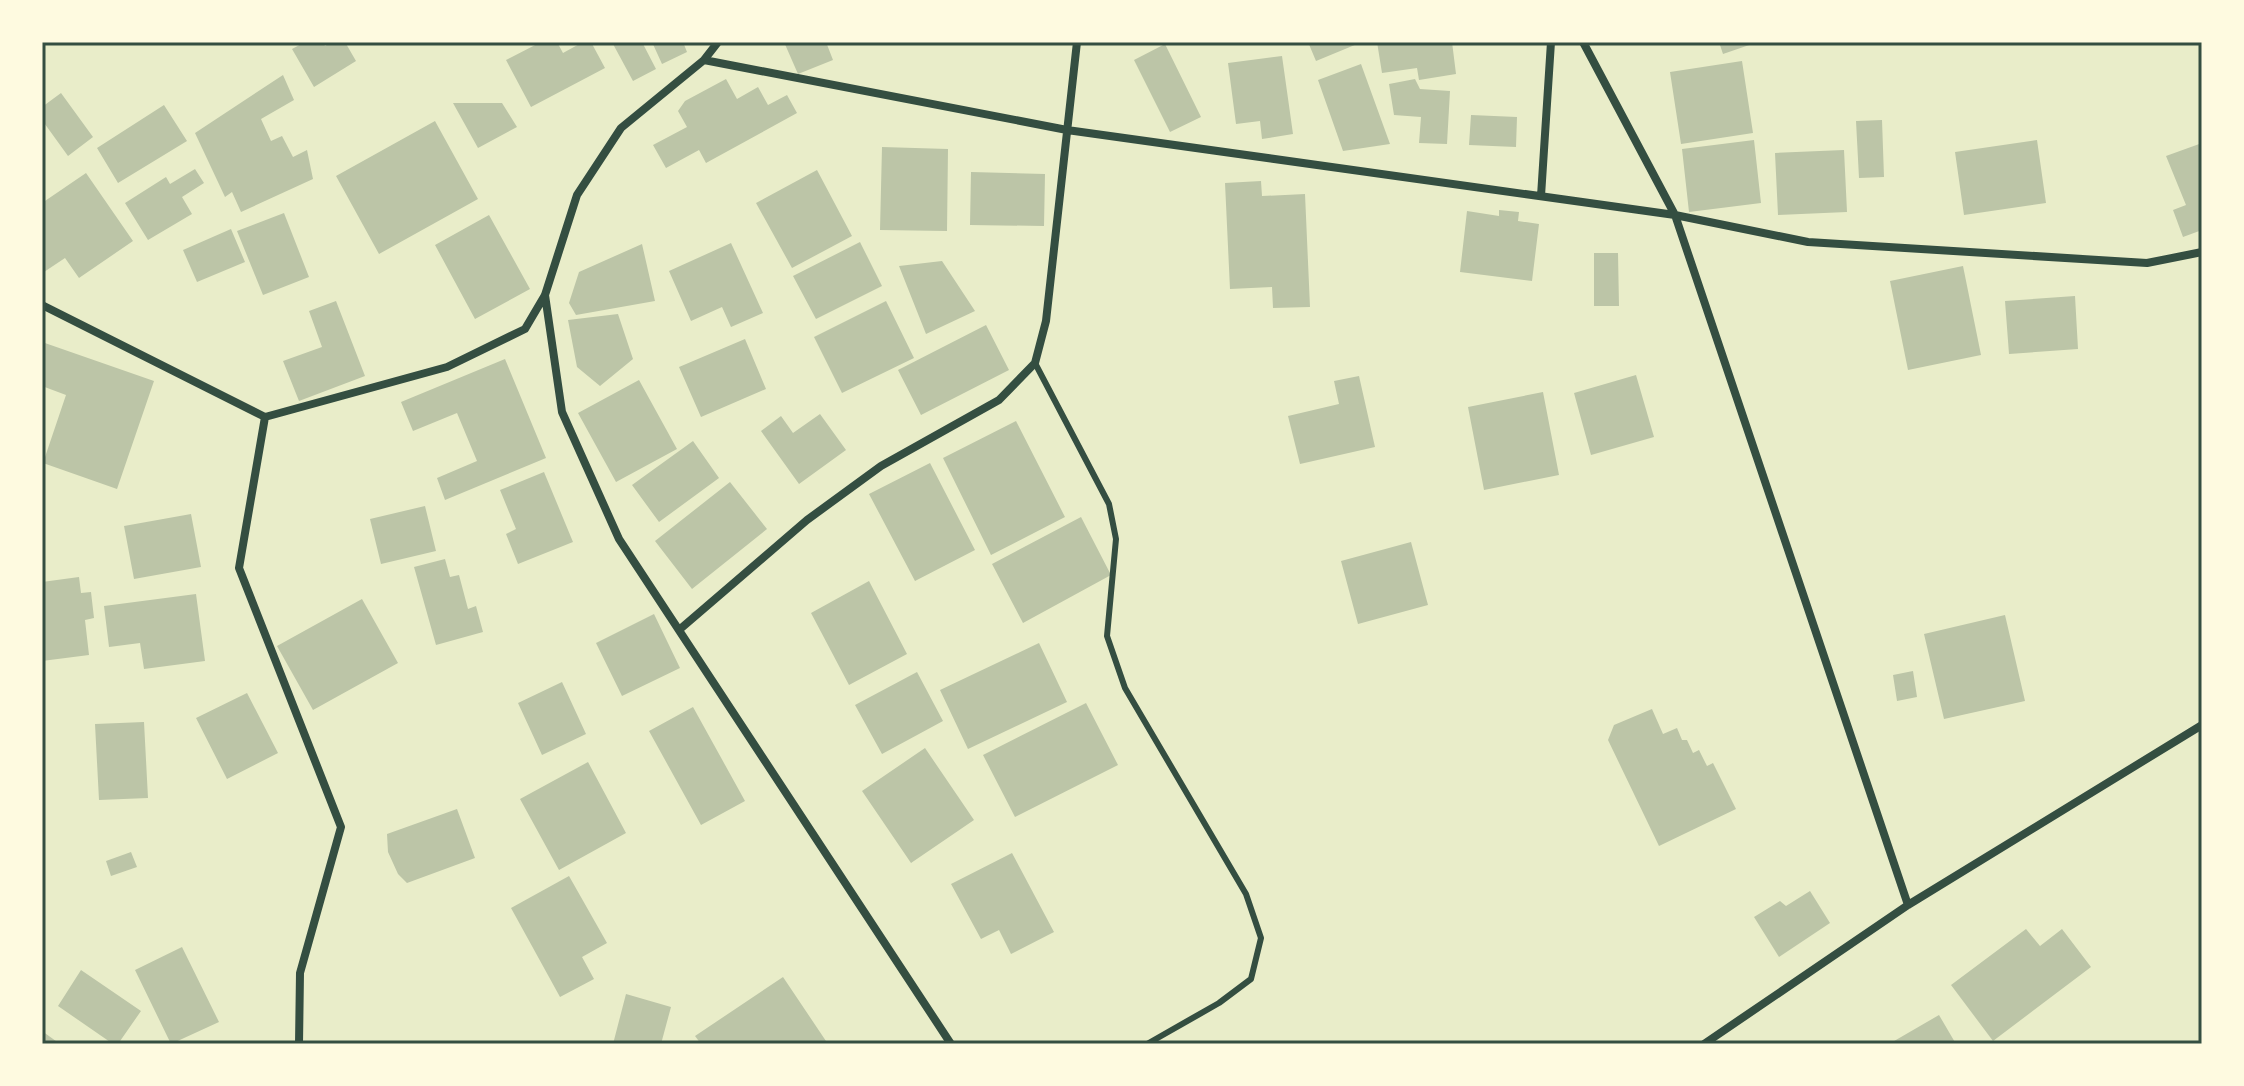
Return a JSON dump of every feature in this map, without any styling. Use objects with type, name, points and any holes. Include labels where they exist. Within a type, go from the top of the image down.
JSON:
[{"type":"street","points":[[43,306],[265,417],[447,367],[525,329],[545,295],[577,195],[621,128],[704,60],[718,42]]},
{"type":"street","points":[[679,630],[807,520],[881,466],[999,400],[1035,363],[1046,321],[1077,42]]},
{"type":"street","points":[[1541,196],[1551,42]]},
{"type":"street","points":[[1583,42],[1675,215],[1908,905]]},
{"type":"street","points":[[704,60],[1067,130],[1675,215],[1808,242],[2147,263],[2202,252]]},
{"type":"street","points":[[545,295],[562,412],[619,539],[951,1044]]},
{"type":"street","points":[[265,417],[239,568],[341,827],[300,973],[299,1044]]},
{"type":"street","points":[[1704,1044],[1908,905],[2202,725]]},
{"type":"lane","points":[[1035,363],[1109,504],[1116,539],[1107,636],[1125,688],[1246,894],[1261,938],[1251,979],[1219,1003],[1147,1044]]},
{"type":"building","points":[[305,42],[323,42],[325,46],[332,42],[345,42],[356,61],[314,87],[292,49]]},
{"type":"building","points":[[541,42],[557,42],[563,53],[583,42],[591,42],[605,68],[531,107],[506,60]]},
{"type":"building","points":[[642,42],[656,69],[633,81],[613,44]]},
{"type":"building","points":[[652,42],[683,42],[687,52],[662,64]]},
{"type":"building","points":[[784,42],[826,42],[833,60],[798,74]]},
{"type":"building","points":[[1308,42],[1362,42],[1316,61]]},
{"type":"building","points":[[1377,42],[1452,42],[1456,74],[1419,80],[1417,68],[1382,73]]},
{"type":"building","points":[[1719,42],[1758,42],[1723,54]]},
{"type":"building","points":[[1165,44],[1201,117],[1170,132],[1134,60]]},
{"type":"building","points":[[1282,56],[1293,134],[1262,139],[1260,121],[1236,124],[1228,63]]},
{"type":"building","points":[[1742,61],[1753,133],[1681,144],[1670,72]]},
{"type":"building","points":[[1361,64],[1390,144],[1343,151],[1318,80]]},
{"type":"building","points":[[283,75],[294,100],[261,119],[271,141],[282,136],[293,157],[307,150],[313,179],[241,212],[232,192],[225,197],[195,133]]},
{"type":"building","points":[[726,79],[737,99],[758,87],[768,105],[787,95],[797,113],[706,163],[699,150],[666,168],[653,145],[687,127],[678,111],[685,101]]},
{"type":"building","points":[[1415,79],[1420,89],[1450,91],[1447,144],[1419,143],[1421,117],[1394,115],[1389,84]]},
{"type":"building","points":[[61,93],[93,137],[68,156],[42,120],[42,107]]},
{"type":"building","points":[[453,103],[502,103],[517,127],[478,148]]},
{"type":"building","points":[[164,105],[187,141],[118,183],[97,148]]},
{"type":"building","points":[[1471,115],[1517,117],[1516,147],[1469,145]]},
{"type":"building","points":[[1882,120],[1884,177],[1859,178],[1856,121]]},
{"type":"building","points":[[435,121],[478,199],[379,254],[336,176]]},
{"type":"building","points":[[1754,140],[1761,203],[1689,212],[1682,149]]},
{"type":"building","points":[[2037,140],[2046,203],[1964,215],[1955,152]]},
{"type":"building","points":[[2202,143],[2202,230],[2183,237],[2173,210],[2186,205],[2166,156]]},
{"type":"building","points":[[882,147],[948,149],[947,231],[880,230]]},
{"type":"building","points":[[1844,150],[1847,212],[1778,215],[1775,153]]},
{"type":"building","points":[[195,169],[204,183],[182,197],[192,214],[148,240],[125,203],[166,177],[170,184]]},
{"type":"building","points":[[817,170],[852,236],[792,268],[756,203]]},
{"type":"building","points":[[971,172],[1045,174],[1044,226],[970,225]]},
{"type":"building","points":[[86,173],[133,241],[79,278],[65,258],[44,272],[42,203]]},
{"type":"building","points":[[1261,181],[1262,196],[1305,194],[1310,307],[1273,308],[1272,287],[1230,289],[1225,183]]},
{"type":"building","points":[[1499,210],[1519,212],[1518,221],[1539,224],[1532,281],[1460,272],[1467,211],[1499,216]]},
{"type":"building","points":[[284,213],[309,277],[263,295],[237,231]]},
{"type":"building","points":[[489,215],[530,289],[475,319],[435,245]]},
{"type":"building","points":[[231,229],[245,262],[197,282],[183,250]]},
{"type":"building","points":[[860,242],[882,286],[816,319],[793,276]]},
{"type":"building","points":[[731,243],[763,313],[731,327],[722,307],[691,321],[669,271]]},
{"type":"building","points":[[642,244],[655,301],[576,315],[569,303],[579,272]]},
{"type":"building","points":[[1594,253],[1618,253],[1619,306],[1594,306]]},
{"type":"building","points":[[942,261],[975,311],[926,334],[899,266]]},
{"type":"building","points":[[1963,266],[1981,355],[1908,370],[1890,281]]},
{"type":"building","points":[[2075,296],[2078,349],[2009,354],[2005,301]]},
{"type":"building","points":[[336,301],[365,376],[299,401],[283,361],[322,347],[309,311]]},
{"type":"building","points":[[886,301],[914,358],[842,393],[814,337]]},
{"type":"building","points":[[618,314],[633,359],[600,386],[577,367],[568,320]]},
{"type":"building","points":[[986,325],[1009,370],[921,415],[898,370]]},
{"type":"building","points":[[745,339],[766,389],[701,417],[679,367]]},
{"type":"building","points":[[42,342],[154,381],[117,489],[43,463],[66,395],[42,386]]},
{"type":"building","points":[[505,359],[546,458],[445,500],[437,478],[477,461],[457,413],[413,431],[401,402]]},
{"type":"building","points":[[1636,375],[1654,437],[1591,455],[1574,393]]},
{"type":"building","points":[[1359,376],[1375,447],[1300,464],[1288,416],[1339,404],[1334,381]]},
{"type":"building","points":[[639,380],[677,449],[616,482],[578,413]]},
{"type":"building","points":[[1543,392],[1559,475],[1484,490],[1468,407]]},
{"type":"building","points":[[820,414],[846,450],[799,484],[761,431],[781,416],[793,433]]},
{"type":"building","points":[[1016,421],[1065,517],[991,555],[943,458]]},
{"type":"building","points":[[693,441],[719,478],[659,522],[632,485]]},
{"type":"building","points":[[930,463],[975,550],[915,581],[869,494]]},
{"type":"building","points":[[544,472],[573,542],[518,564],[506,534],[516,529],[500,490]]},
{"type":"building","points":[[730,482],[767,529],[692,589],[655,541]]},
{"type":"building","points":[[425,506],[436,551],[381,564],[370,519]]},
{"type":"building","points":[[191,514],[201,567],[134,579],[124,526]]},
{"type":"building","points":[[1081,517],[1111,575],[1023,623],[992,564]]},
{"type":"building","points":[[1411,542],[1428,605],[1358,624],[1341,561]]},
{"type":"building","points":[[445,559],[450,577],[459,575],[468,609],[476,606],[483,632],[436,645],[414,567]]},
{"type":"building","points":[[79,577],[81,593],[91,592],[94,618],[85,620],[89,655],[42,661],[42,582]]},
{"type":"building","points":[[869,581],[907,654],[849,685],[811,613]]},
{"type":"building","points":[[196,594],[205,661],[144,669],[140,643],[109,647],[104,606]]},
{"type":"building","points":[[362,599],[398,663],[313,710],[277,646]]},
{"type":"building","points":[[654,614],[680,668],[622,696],[596,643]]},
{"type":"building","points":[[2005,615],[2025,701],[1944,719],[1924,634]]},
{"type":"building","points":[[1039,643],[1067,702],[968,749],[940,690]]},
{"type":"building","points":[[1913,671],[1917,697],[1897,701],[1893,675]]},
{"type":"building","points":[[917,672],[943,721],[882,754],[855,705]]},
{"type":"building","points":[[562,682],[586,734],[542,755],[518,703]]},
{"type":"building","points":[[247,693],[278,753],[227,779],[196,718]]},
{"type":"building","points":[[1086,703],[1118,765],[1015,817],[983,755]]},
{"type":"building","points":[[693,707],[745,801],[701,825],[649,731]]},
{"type":"building","points":[[1652,709],[1663,734],[1677,728],[1693,753],[1699,750],[1707,766],[1713,763],[1736,809],[1659,846],[1608,740],[1614,725]]},
{"type":"building","points":[[144,722],[148,798],[99,800],[95,724]]},
{"type":"building","points":[[925,748],[974,820],[911,863],[862,791]]},
{"type":"building","points":[[588,762],[626,833],[559,870],[520,799]]},
{"type":"building","points":[[457,809],[475,858],[407,883],[398,874],[388,852],[387,834]]},
{"type":"building","points":[[131,852],[137,867],[111,876],[106,861]]},
{"type":"building","points":[[1012,853],[1054,932],[1011,954],[999,930],[981,939],[951,884]]},
{"type":"building","points":[[569,876],[607,943],[582,957],[594,979],[560,997],[511,908]]},
{"type":"building","points":[[1810,891],[1830,923],[1779,957],[1754,917],[1780,901],[1786,906]]},
{"type":"building","points":[[2026,929],[2040,946],[2062,929],[2091,967],[1993,1041],[1951,985]]},
{"type":"building","points":[[182,947],[219,1022],[171,1044],[135,970]]},
{"type":"building","points":[[81,970],[141,1011],[118,1044],[113,1044],[58,1006]]},
{"type":"building","points":[[783,977],[828,1044],[701,1044],[695,1036]]},
{"type":"building","points":[[626,994],[671,1007],[661,1044],[613,1044]]},
{"type":"building","points":[[1939,1015],[1956,1044],[1889,1044]]},
{"type":"building","points":[[42,1031],[60,1044],[42,1044]]}]
